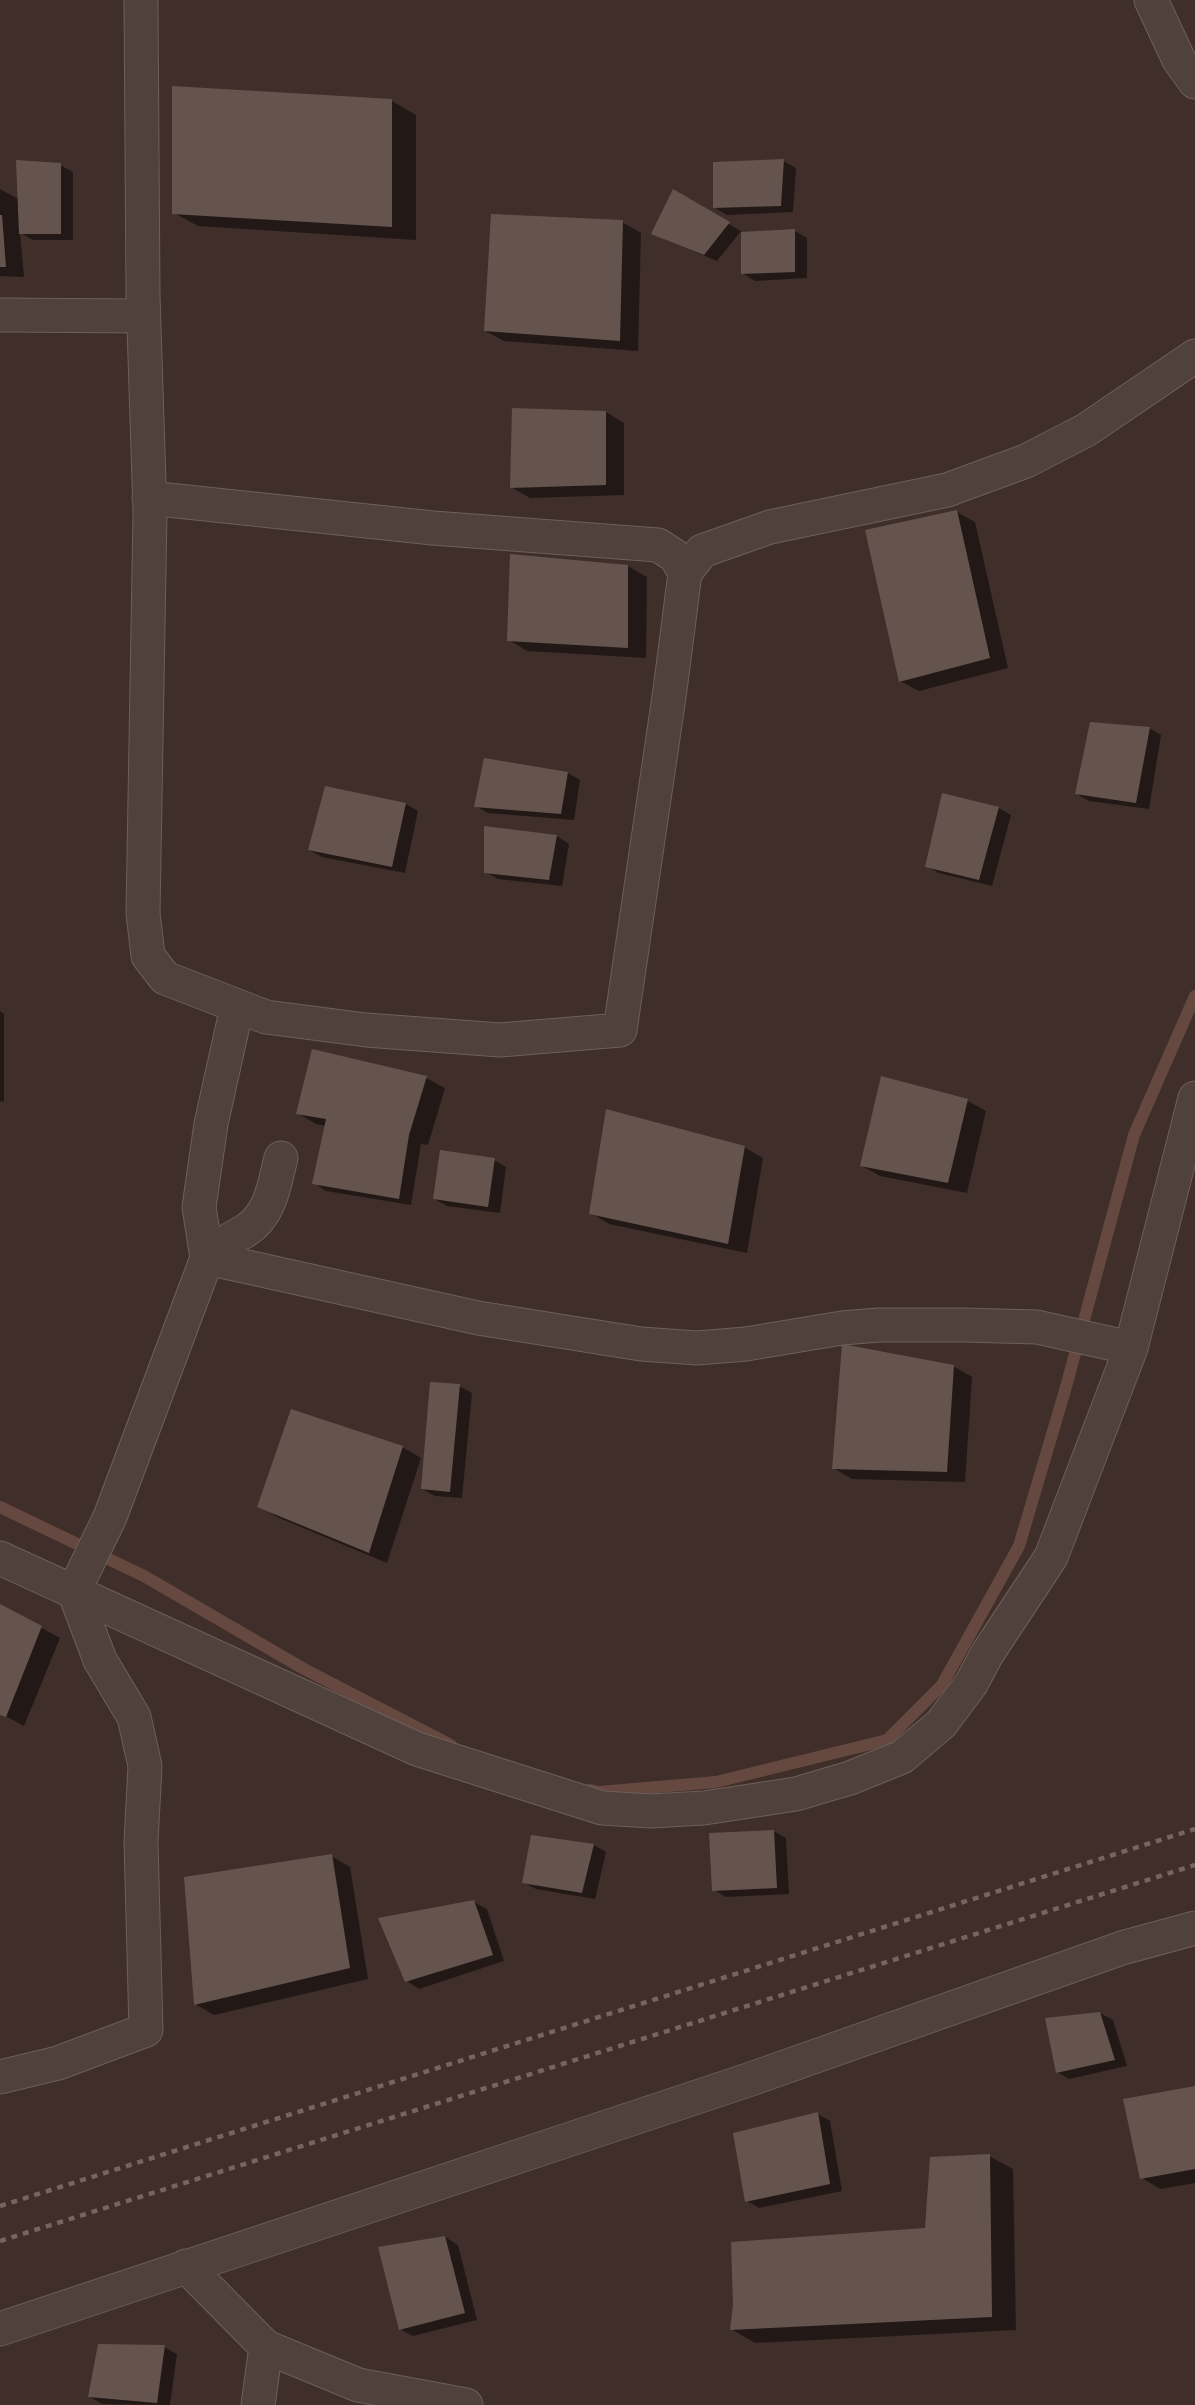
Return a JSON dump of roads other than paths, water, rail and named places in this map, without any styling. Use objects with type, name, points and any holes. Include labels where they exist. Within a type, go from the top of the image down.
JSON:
[{"type":"street","points":[[141,0],[143,315],[149,498],[143,913],[148,956],[165,978],[266,1017],[366,1030],[500,1040],[620,1030],[685,573],[702,550],[770,527],[947,490],[1026,461],[1086,430],[1195,356]]},
{"type":"street","points":[[1151,0],[1179,60],[1195,82]]},
{"type":"street","points":[[0,315],[143,315]]},
{"type":"street","points":[[149,498],[433,528],[657,546],[675,556],[685,573]]},
{"type":"street","points":[[207,1258],[199,1207],[211,1124],[237,1007]]},
{"type":"street","points":[[0,1558],[80,1581],[417,1749],[602,1808],[650,1811],[704,1808],[796,1794],[850,1778],[902,1757],[940,1724],[971,1684],[987,1654],[1051,1557],[1131,1348],[1195,1098]]},
{"type":"street","points":[[0,2076],[58,2063],[146,2030],[141,1842],[145,1766],[134,1717],[100,1660],[80,1581],[110,1517],[207,1258],[221,1243],[247,1230],[263,1215],[272,1197],[281,1158]]},
{"type":"street","points":[[207,1258],[478,1318],[641,1344],[697,1348],[746,1344],[842,1328],[879,1325],[1036,1327],[1131,1348]]},
{"type":"street","points":[[0,2329],[748,2080],[1122,1948],[1195,1928]]},
{"type":"street","points":[[186,2266],[266,2347],[358,2385],[466,2405]]},
{"type":"street","points":[[258,2405],[266,2347]]},
{"type":"waterway","points":[[590,1790],[599,1792],[716,1782],[887,1740],[942,1685],[1019,1546],[1066,1387],[1134,1135],[1195,996]]},
{"type":"waterway","points":[[0,1507],[144,1576],[304,1669],[451,1745]]},
{"type":"railway","points":[[0,2206],[1195,1829]]},
{"type":"railway","points":[[0,2241],[1195,1865]]}]
